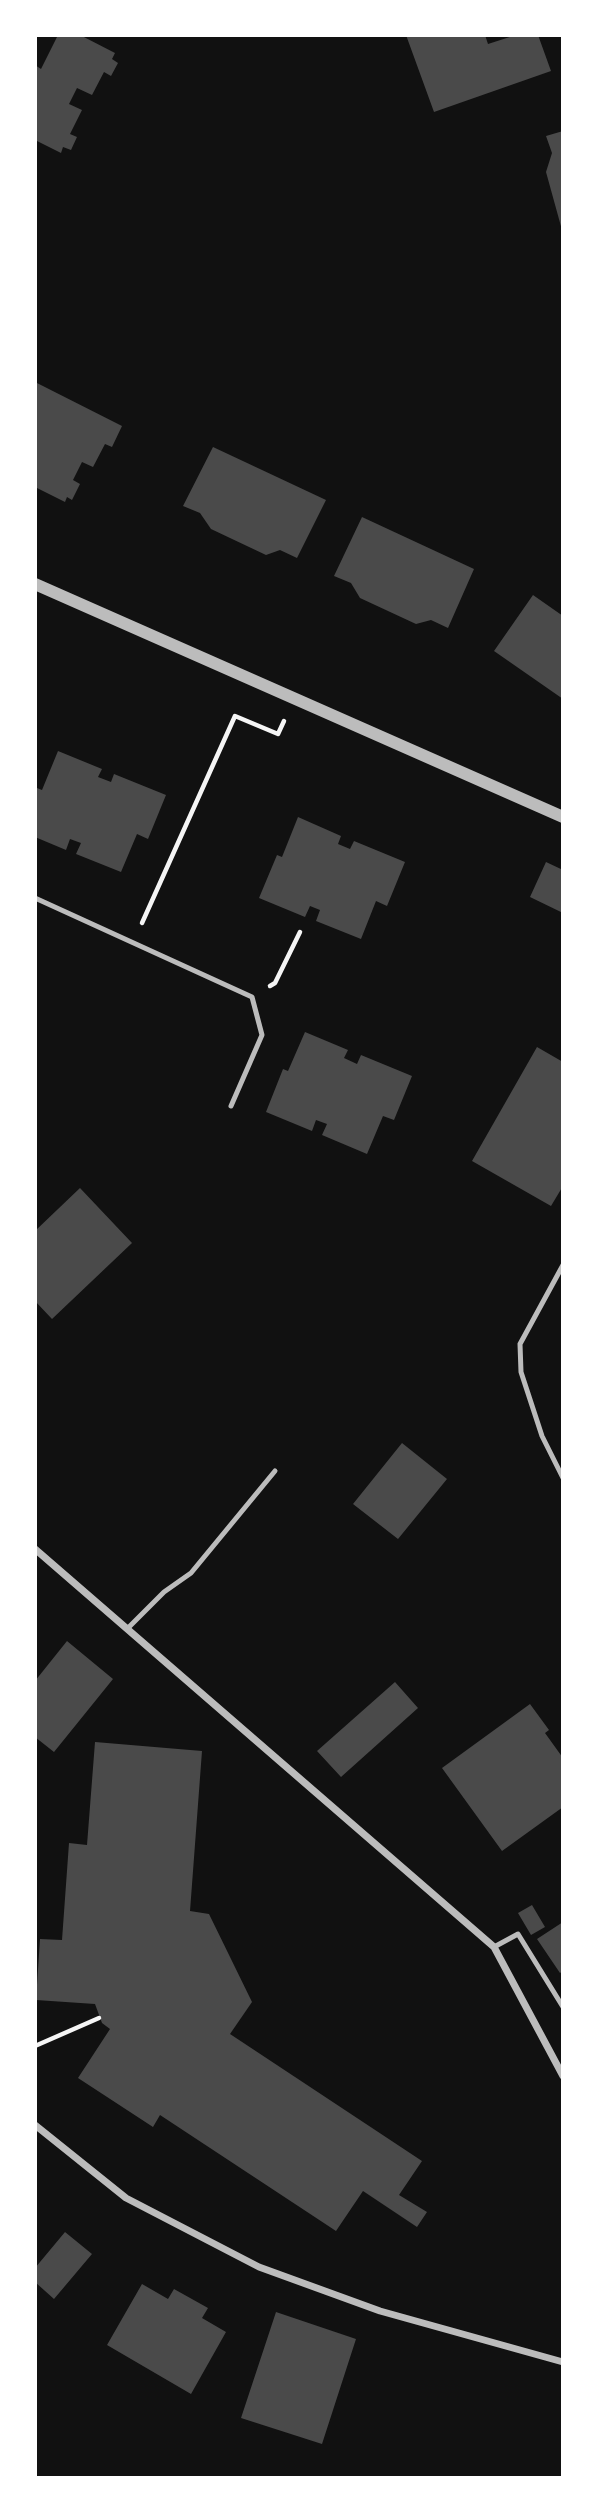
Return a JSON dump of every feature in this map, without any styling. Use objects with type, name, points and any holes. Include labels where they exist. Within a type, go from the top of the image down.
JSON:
[{"type":"street","points":[[35,584],[563,817]]},
{"type":"street","points":[[35,1549],[494,1947],[563,2076]]},
{"type":"street","points":[[35,2125],[126,2198],[259,2267],[380,2311],[563,2362]]},
{"type":"lane","points":[[35,898],[252,998],[262,1035],[231,1106]]},
{"type":"lane","points":[[563,1265],[520,1345],[521,1372],[542,1436],[563,1478]]},
{"type":"lane","points":[[127,1629],[164,1592],[191,1573],[275,1471]]},
{"type":"lane","points":[[494,1947],[519,1934],[563,2007]]},
{"type":"path","points":[[133,944],[235,716],[278,734],[294,698]]},
{"type":"path","points":[[252,998],[275,983],[300,932]]},
{"type":"path","points":[[35,2046],[99,2018]]},
{"type":"building","points":[[58,35],[80,35],[115,53],[112,59],[118,63],[111,76],[104,72],[92,95],[77,88],[69,104],[82,110],[70,134],[77,137],[71,150],[63,147],[61,153],[35,140],[35,65],[41,69]]},
{"type":"building","points":[[406,35],[485,35],[488,44],[516,35],[538,35],[551,71],[434,112]]},
{"type":"building","points":[[563,131],[562,230],[546,172],[552,153],[546,136]]},
{"type":"building","points":[[35,382],[122,426],[112,447],[105,444],[93,467],[82,462],[73,480],[80,484],[72,500],[67,497],[65,502],[35,487]]},
{"type":"building","points":[[213,447],[326,500],[297,558],[280,550],[266,555],[211,529],[200,513],[183,506]]},
{"type":"building","points":[[362,517],[474,569],[448,628],[431,620],[416,624],[360,598],[351,583],[334,576]]},
{"type":"building","points":[[533,595],[563,616],[563,699],[494,651]]},
{"type":"building","points":[[58,751],[102,769],[98,777],[111,782],[114,774],[166,795],[148,839],[137,834],[121,872],[76,854],[81,843],[70,839],[66,850],[35,837],[35,793],[37,788],[42,790]]},
{"type":"building","points":[[298,817],[341,836],[338,844],[350,849],[354,841],[405,862],[387,906],[376,901],[361,939],[316,921],[320,910],[310,906],[305,917],[259,898],[277,855],[282,857]]},
{"type":"building","points":[[546,862],[563,870],[563,913],[530,897]]},
{"type":"building","points":[[305,1032],[348,1050],[344,1058],[357,1064],[361,1055],[412,1076],[394,1120],[383,1116],[367,1154],[322,1135],[327,1124],[316,1120],[312,1131],[266,1112],[283,1069],[288,1071]]},
{"type":"building","points":[[537,1047],[563,1062],[563,1186],[551,1206],[472,1161]]},
{"type":"building","points":[[80,1188],[132,1243],[52,1319],[35,1301],[35,1231]]},
{"type":"building","points":[[402,1443],[447,1479],[398,1539],[353,1504]]},
{"type":"building","points":[[67,1641],[113,1679],[54,1752],[35,1737],[35,1681]]},
{"type":"building","points":[[395,1682],[418,1708],[341,1777],[317,1751]]},
{"type":"building","points":[[530,1704],[549,1730],[545,1733],[563,1758],[563,1807],[502,1851],[442,1768]]},
{"type":"building","points":[[95,1742],[202,1751],[190,1911],[209,1914],[252,2002],[230,2034],[422,2161],[399,2195],[427,2212],[417,2227],[363,2191],[336,2231],[160,2115],[153,2127],[78,2078],[110,2029],[102,2023],[95,2004],[36,2000],[40,1939],[62,1940],[69,1843],[87,1845]]},
{"type":"building","points":[[532,1905],[545,1927],[531,1935],[518,1913]]},
{"type":"building","points":[[563,1922],[563,1971],[560,1973],[537,1939]]},
{"type":"building","points":[[65,2232],[92,2254],[54,2299],[35,2282],[35,2268]]},
{"type":"building","points":[[142,2284],[168,2299],[174,2289],[208,2308],[202,2318],[226,2332],[191,2394],[107,2345]]},
{"type":"building","points":[[276,2312],[356,2339],[322,2444],[241,2418]]}]
